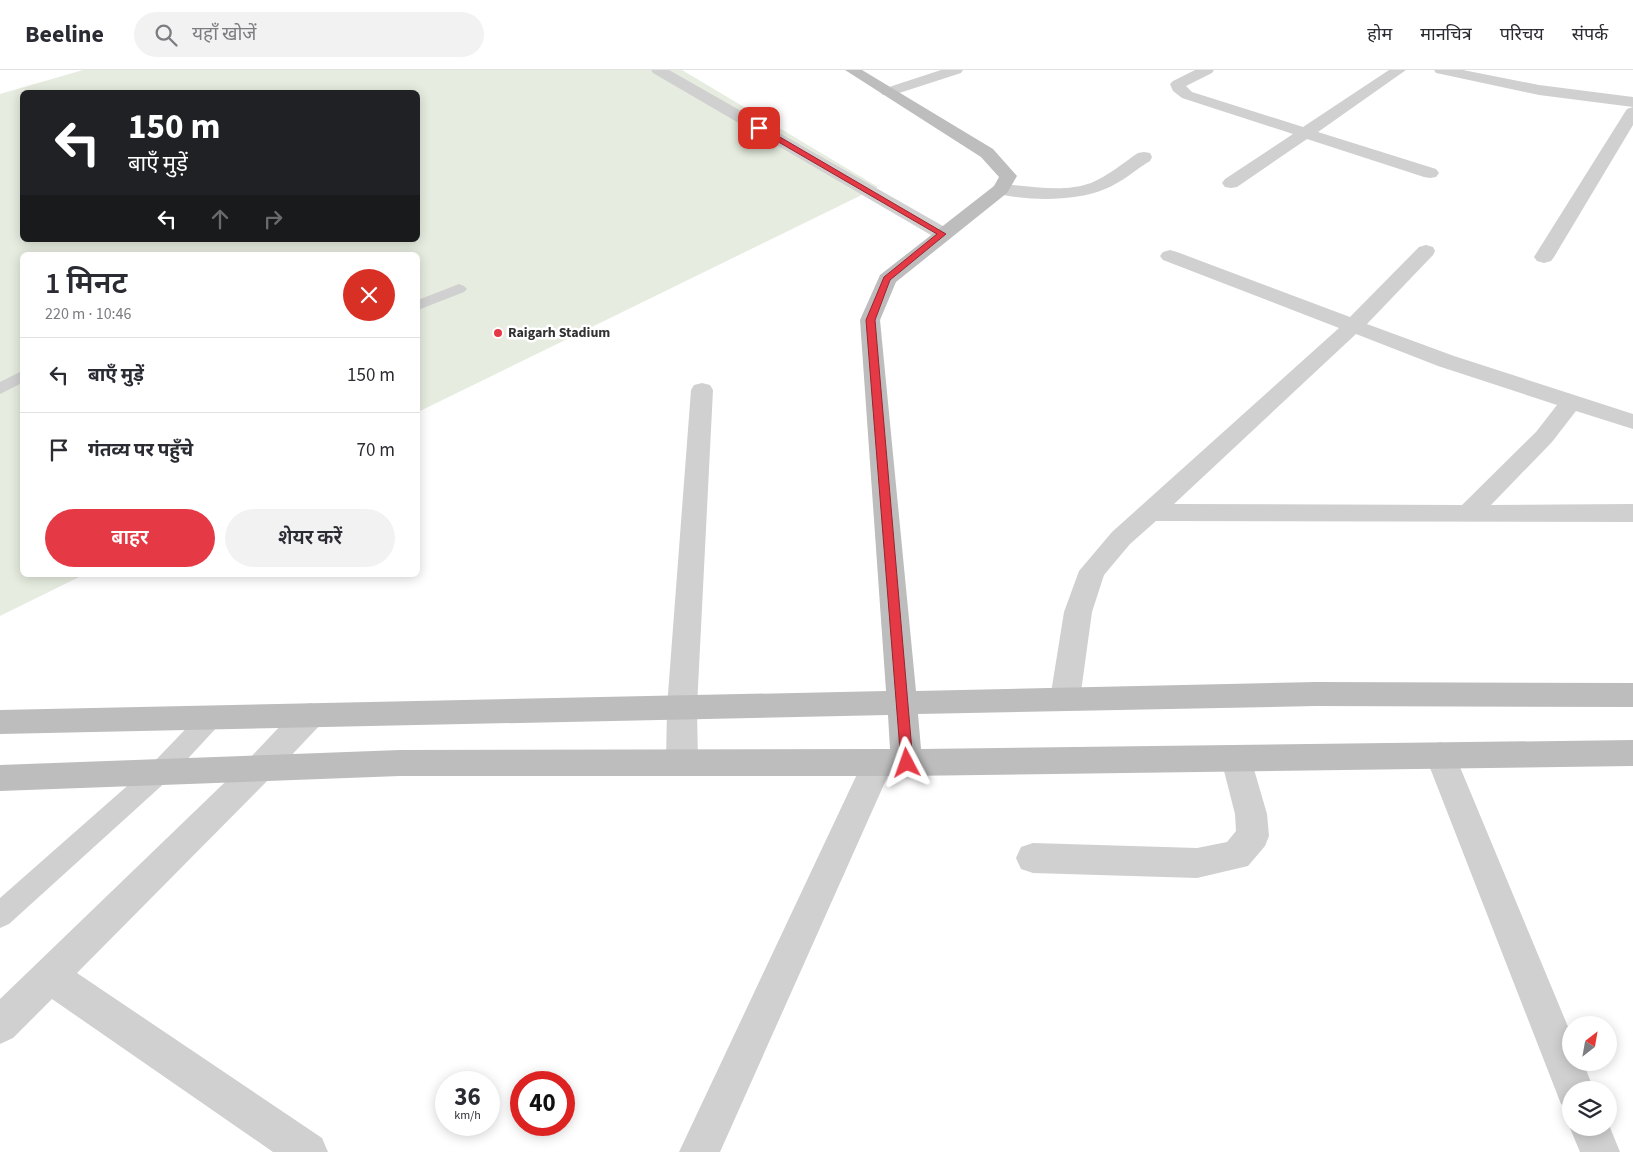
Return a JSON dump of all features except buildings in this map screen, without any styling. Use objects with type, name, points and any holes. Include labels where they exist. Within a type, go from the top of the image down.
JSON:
[{"type":"street","points":[[658,70],[942,234]]},
{"type":"street","points":[[699,1152],[893,762],[903,702],[870,320],[887,279],[1001,189],[1008,176],[987,153],[852,70]]},
{"type":"street","points":[[888,92],[956,70]]},
{"type":"street","points":[[1206,70],[1178,84],[1178,88],[1187,95],[1430,173]]},
{"type":"street","points":[[1231,183],[1399,70]]},
{"type":"street","points":[[1441,70],[1521,80],[1633,102]]},
{"type":"street","points":[[1544,257],[1633,112]]},
{"type":"street","points":[[1001,189],[1047,193],[1074,191],[1097,186],[1144,157]]},
{"type":"street","points":[[1065,700],[1078,612],[1092,571],[1121,538],[1353,326],[1426,252]]},
{"type":"street","points":[[1170,256],[1353,326],[1570,403],[1633,422]]},
{"type":"street","points":[[682,762],[682,708],[702,390]]},
{"type":"street","points":[[1468,514],[1544,437],[1570,403]]},
{"type":"street","points":[[1151,512],[1633,513]]},
{"type":"street","points":[[0,722],[1316,694],[1633,695]]},
{"type":"street","points":[[0,1025],[260,768],[310,715]]},
{"type":"street","points":[[0,778],[400,763],[893,762],[1633,753]]},
{"type":"street","points":[[1440,755],[1571,1081]]},
{"type":"street","points":[[1033,858],[1197,863],[1236,855],[1253,836],[1251,814],[1236,759]]},
{"type":"street","points":[[50,976],[308,1152]]},
{"type":"street","points":[[1593,1136],[1600,1152]]},
{"type":"lane","points":[[420,304],[459,290]]},
{"type":"lane","points":[[0,389],[20,377]]},
{"type":"lane","points":[[0,915],[160,772],[211,718]]},
{"type":"shaded area","name":"Raigarh Stadium","points":[[83,70],[682,70],[878,187],[420,411],[420,252],[20,252],[20,577],[79,577],[0,616],[0,94]]},
{"type":"place","name":"Raigarh Stadium","points":[[498,333]]},
{"type":"route","points":[[759,128],[942,234],[887,279],[870,320],[907,763]]}]
